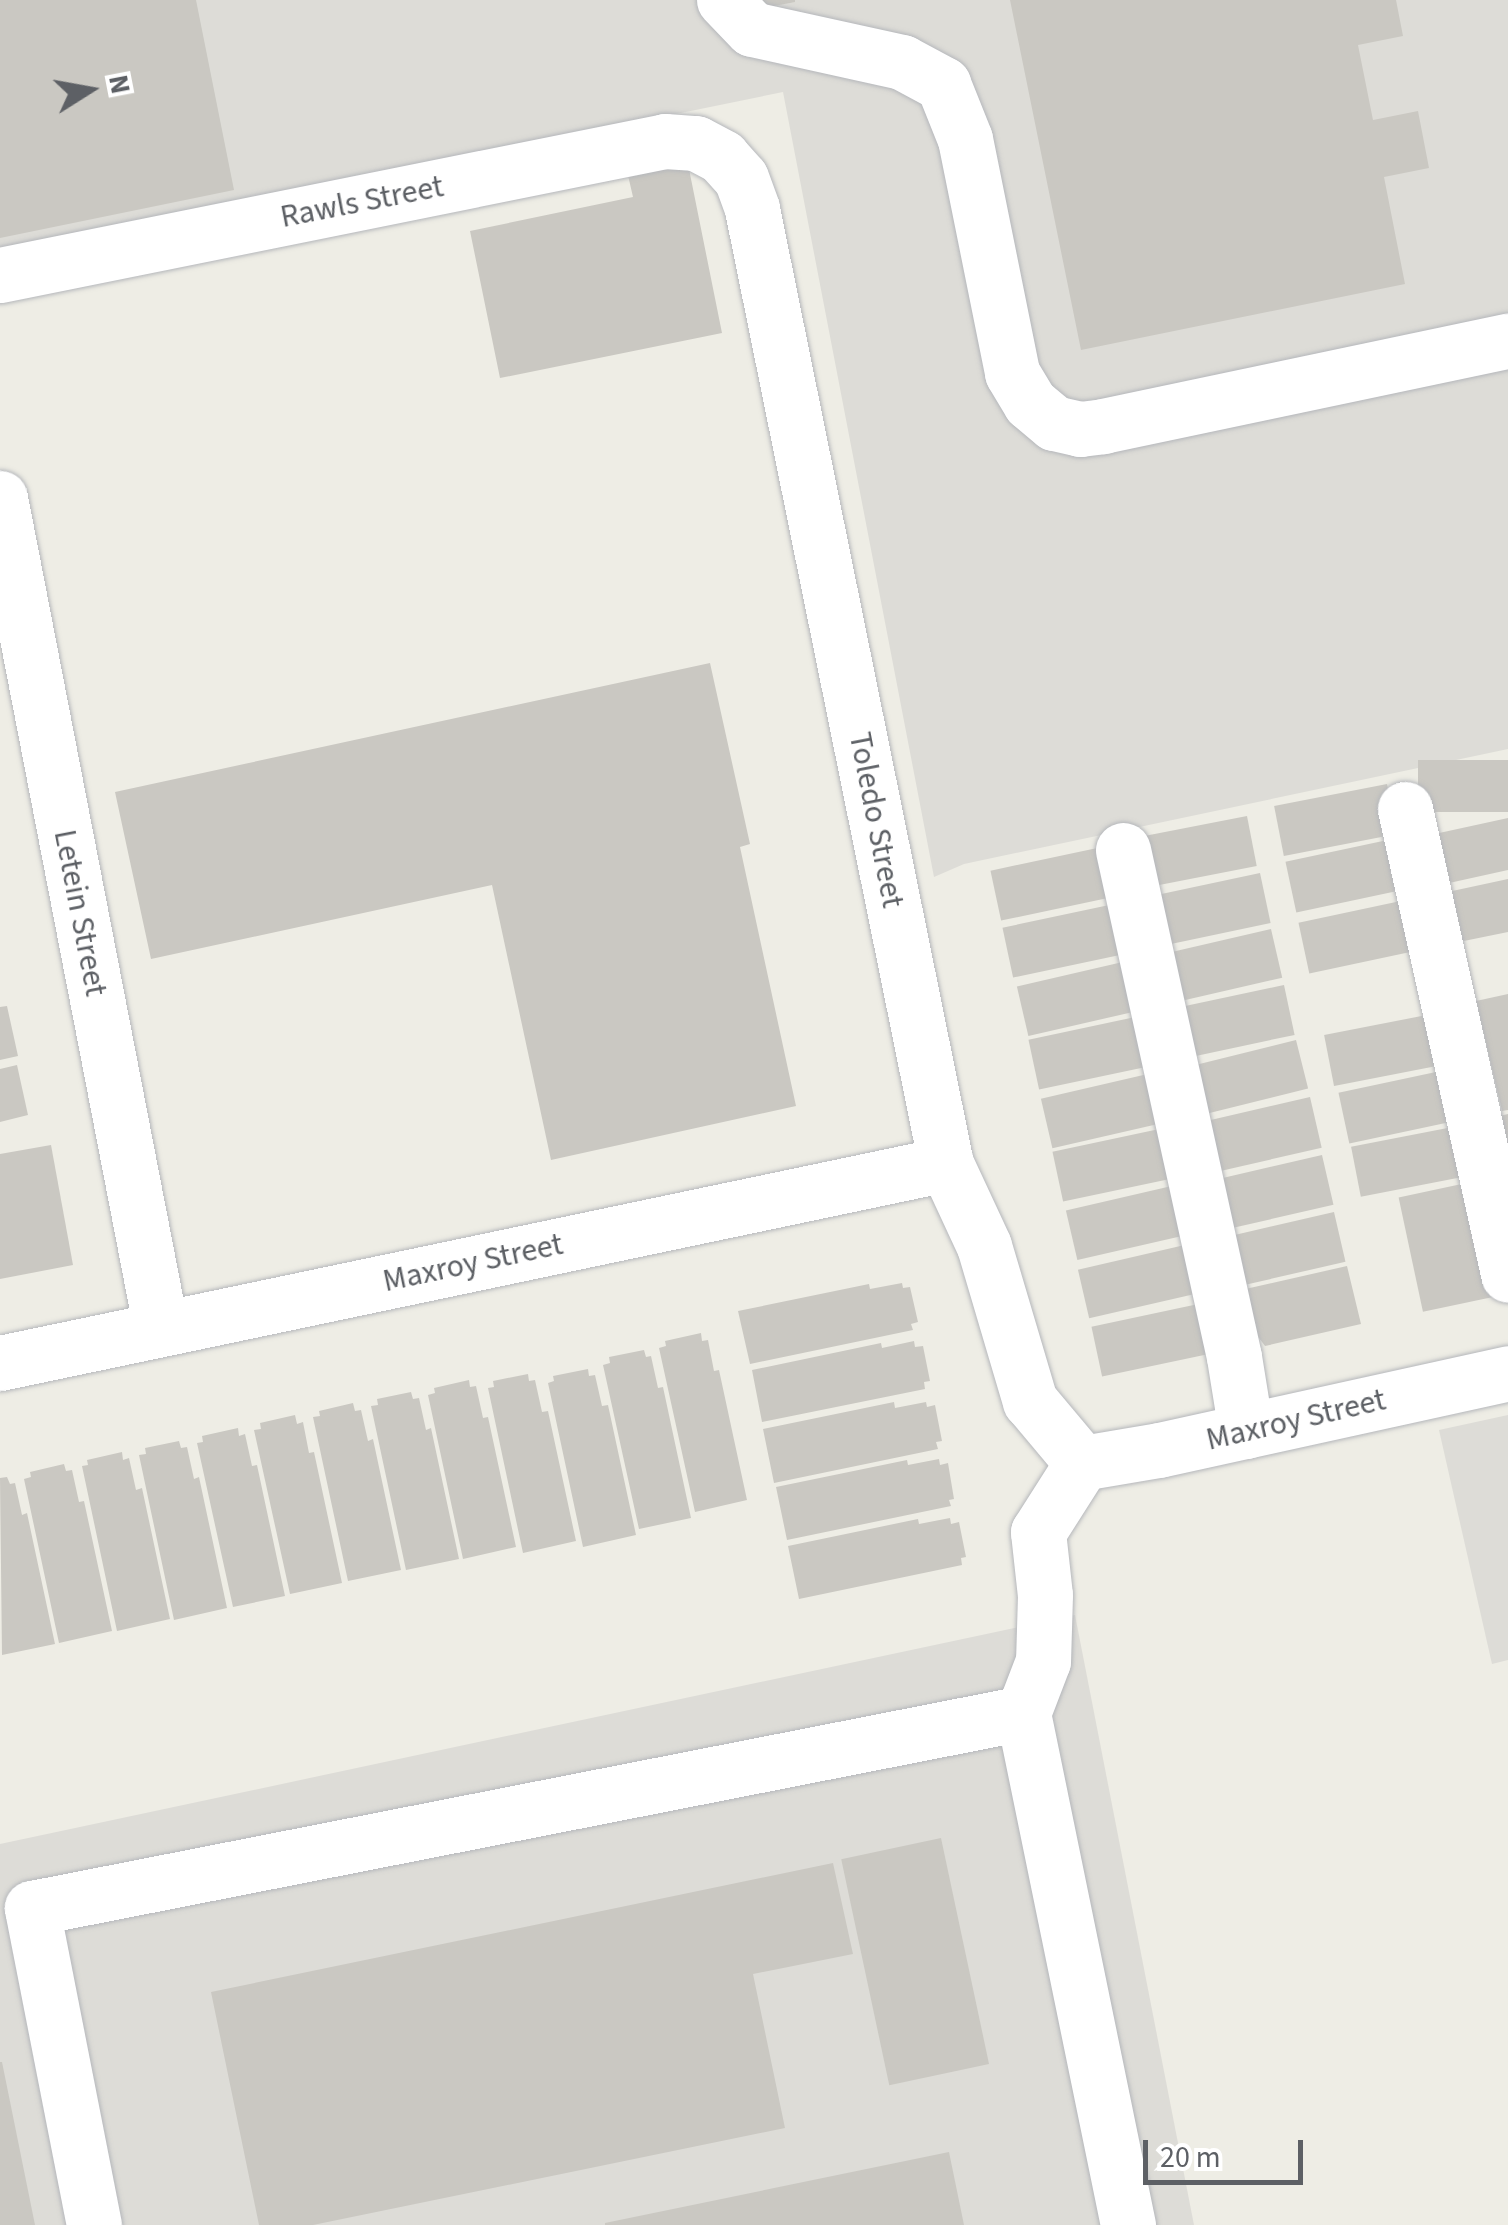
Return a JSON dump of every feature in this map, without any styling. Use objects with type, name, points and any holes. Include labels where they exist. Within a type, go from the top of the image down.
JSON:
[{"type":"street","points":[[724,0],[752,29],[902,62],[944,84],[965,139],[1012,374],[1030,403],[1054,422],[1080,428],[1104,426],[1508,341]]},
{"type":"street","name":"Rawls Street","points":[[0,276],[664,141],[696,144],[722,157]]},
{"type":"street","name":"Toledo Street","points":[[722,157],[741,178],[752,208],[946,1164],[984,1246],[1030,1401],[1082,1463]]},
{"type":"street","name":"Letein Street","points":[[0,498],[161,1328]]},
{"type":"street","points":[[1405,809],[1508,1275]]},
{"type":"street","points":[[1123,850],[1234,1357],[1246,1431]]},
{"type":"street","name":"Maxroy Street","points":[[0,1363],[946,1164]]},
{"type":"street","name":"Maxroy Street","points":[[1082,1463],[1508,1373]]},
{"type":"street","points":[[1082,1463],[1038,1532],[1045,1595],[1044,1661],[1023,1713],[1128,2225]]},
{"type":"street","points":[[94,2225],[32,1908],[1023,1713]]},
{"type":"shaded area","points":[[0,0],[1508,0],[1508,749],[964,864],[934,877],[783,92],[0,252]]},
{"type":"shaded area","points":[[1508,1415],[1508,1660],[1492,1664],[1439,1430]]},
{"type":"shaded area","points":[[1075,1615],[1194,2225],[0,2225],[0,1844]]},
{"type":"building","points":[[0,0],[196,0],[234,190],[0,238]]},
{"type":"building","points":[[756,0],[795,0],[795,2],[758,9]]},
{"type":"building","points":[[1010,0],[1396,0],[1403,36],[1358,45],[1373,120],[1418,111],[1429,168],[1384,177],[1405,284],[1081,350]]},
{"type":"building","points":[[687,159],[722,333],[500,378],[470,231],[633,197],[627,171]]},
{"type":"building","points":[[710,663],[750,844],[740,847],[796,1106],[551,1160],[492,885],[151,959],[115,792]]},
{"type":"building","points":[[1418,760],[1508,760],[1508,812],[1418,812]]},
{"type":"building","points":[[1387,784],[1397,834],[1284,856],[1274,806]]},
{"type":"building","points":[[1247,816],[1257,866],[1144,888],[1134,838]]},
{"type":"building","points":[[1508,818],[1508,870],[1440,885],[1430,835]]},
{"type":"building","points":[[1397,838],[1408,889],[1296,913],[1285,862]]},
{"type":"building","points":[[1102,847],[1113,897],[1001,921],[990,871]]},
{"type":"building","points":[[1260,873],[1271,923],[1159,947],[1148,897]]},
{"type":"building","points":[[1508,879],[1508,932],[1454,943],[1443,893]]},
{"type":"building","points":[[1410,899],[1421,950],[1309,974],[1298,923]]},
{"type":"building","points":[[1114,904],[1125,954],[1013,978],[1002,928]]},
{"type":"building","points":[[1271,929],[1282,978],[1171,1003],[1160,955]]},
{"type":"building","points":[[1127,961],[1138,1011],[1028,1036],[1017,986]]},
{"type":"building","points":[[1284,985],[1295,1035],[1184,1058],[1173,1008]]},
{"type":"building","points":[[1508,994],[1508,1110],[1502,1111],[1476,1001]]},
{"type":"building","points":[[7,1006],[18,1056],[0,1060],[0,1007]]},
{"type":"building","points":[[1437,1013],[1447,1064],[1334,1086],[1324,1035]]},
{"type":"building","points":[[1140,1016],[1151,1066],[1039,1090],[1028,1040]]},
{"type":"building","points":[[1296,1040],[1308,1089],[1197,1116],[1185,1068]]},
{"type":"building","points":[[17,1065],[28,1115],[0,1122],[0,1069]]},
{"type":"building","points":[[1450,1069],[1461,1120],[1349,1144],[1338,1093]]},
{"type":"building","points":[[1152,1073],[1163,1123],[1052,1148],[1041,1099]]},
{"type":"building","points":[[1310,1097],[1322,1148],[1211,1173],[1199,1123]]},
{"type":"building","points":[[1508,1114],[1508,1166],[1491,1118]]},
{"type":"building","points":[[1463,1125],[1473,1175],[1361,1197],[1351,1147]]},
{"type":"building","points":[[1164,1128],[1175,1178],[1063,1202],[1052,1152]]},
{"type":"building","points":[[51,1145],[73,1265],[0,1279],[0,1154]]},
{"type":"building","points":[[1322,1155],[1333,1205],[1222,1230],[1211,1181]]},
{"type":"building","points":[[1471,1182],[1495,1296],[1423,1312],[1399,1197]]},
{"type":"building","points":[[1176,1185],[1187,1235],[1077,1260],[1066,1210]]},
{"type":"building","points":[[1334,1212],[1345,1262],[1234,1287],[1223,1238]]},
{"type":"building","points":[[1189,1244],[1200,1293],[1089,1318],[1078,1270]]},
{"type":"building","points":[[1347,1266],[1361,1324],[1265,1346],[1259,1338],[1252,1339],[1241,1290]]},
{"type":"building","points":[[902,1283],[903,1288],[910,1287],[918,1322],[911,1324],[913,1330],[750,1364],[738,1311],[869,1284],[870,1289]]},
{"type":"building","points":[[1203,1303],[1214,1353],[1102,1377],[1091,1327]]},
{"type":"building","points":[[701,1333],[702,1341],[708,1340],[714,1371],[719,1370],[747,1500],[695,1512],[659,1348],[666,1346],[665,1341]]},
{"type":"building","points":[[914,1341],[915,1347],[923,1346],[930,1381],[924,1382],[925,1389],[762,1422],[752,1370],[881,1343],[882,1348]]},
{"type":"building","points":[[644,1350],[646,1357],[651,1356],[658,1388],[663,1387],[691,1518],[639,1529],[603,1365],[610,1363],[609,1357]]},
{"type":"building","points":[[588,1369],[589,1376],[595,1375],[602,1406],[608,1405],[636,1535],[583,1547],[548,1383],[554,1381],[553,1376]]},
{"type":"building","points":[[528,1374],[529,1381],[535,1380],[542,1412],[548,1411],[576,1541],[523,1553],[488,1388],[494,1387],[493,1381]]},
{"type":"building","points":[[469,1380],[470,1387],[476,1386],[483,1418],[488,1417],[516,1547],[463,1559],[428,1395],[435,1393],[434,1388]]},
{"type":"building","points":[[411,1392],[413,1399],[419,1398],[426,1430],[431,1428],[459,1559],[406,1570],[371,1406],[378,1405],[377,1399]]},
{"type":"building","points":[[894,1402],[895,1408],[926,1402],[927,1407],[935,1405],[942,1441],[936,1442],[938,1449],[774,1483],[763,1429]]},
{"type":"building","points":[[353,1403],[355,1411],[361,1410],[368,1441],[373,1439],[401,1570],[348,1581],[313,1417],[320,1416],[319,1411]]},
{"type":"building","points":[[295,1415],[297,1424],[303,1422],[309,1453],[314,1452],[342,1583],[290,1594],[254,1430],[261,1429],[260,1423]]},
{"type":"building","points":[[238,1428],[239,1436],[245,1434],[252,1466],[257,1465],[285,1596],[233,1607],[197,1443],[203,1442],[202,1436]]},
{"type":"building","points":[[179,1441],[181,1448],[187,1447],[194,1479],[199,1477],[227,1608],[174,1620],[139,1455],[146,1454],[145,1448]]},
{"type":"building","points":[[122,1452],[123,1460],[129,1458],[136,1490],[142,1488],[170,1619],[117,1631],[82,1466],[88,1465],[87,1460]]},
{"type":"building","points":[[939,1459],[940,1465],[948,1463],[954,1499],[949,1500],[951,1506],[787,1540],[776,1487],[907,1460],[908,1465]]},
{"type":"building","points":[[64,1464],[66,1471],[72,1470],[79,1502],[84,1501],[112,1631],[59,1643],[24,1479],[31,1477],[30,1472]]},
{"type":"building","points":[[7,1477],[10,1484],[15,1483],[22,1515],[27,1513],[55,1644],[2,1655],[0,1478]]},
{"type":"building","points":[[950,1518],[951,1524],[959,1522],[966,1557],[961,1558],[962,1565],[799,1599],[788,1546],[918,1519],[919,1524]]},
{"type":"building","points":[[941,1838],[989,2064],[889,2085],[841,1859]]},
{"type":"building","points":[[833,1863],[853,1954],[753,1974],[785,2128],[313,2225],[259,2225],[211,1992]]},
{"type":"building","points":[[2,2062],[35,2225],[0,2225]]},
{"type":"building","points":[[949,2152],[964,2225],[605,2225],[605,2223]]}]
